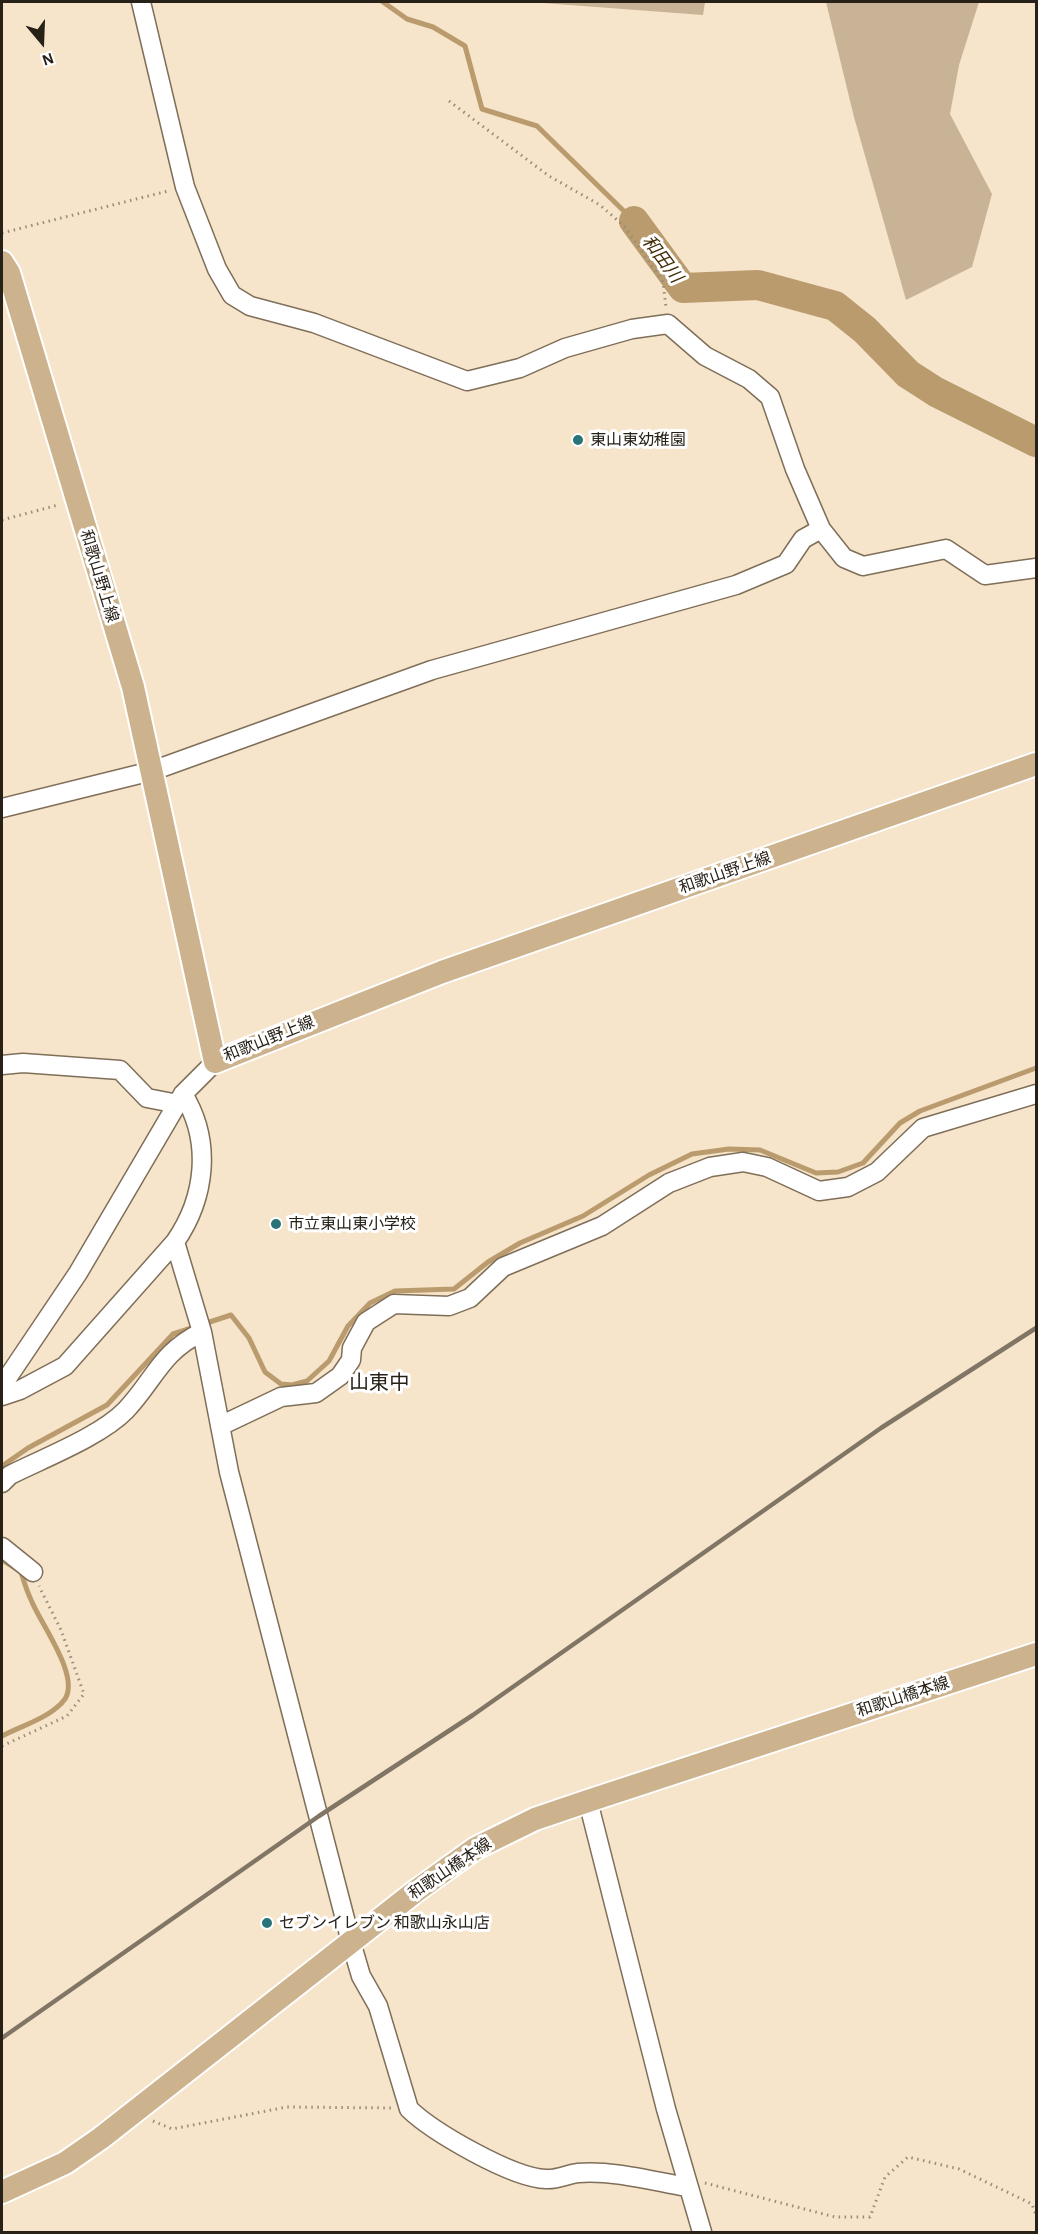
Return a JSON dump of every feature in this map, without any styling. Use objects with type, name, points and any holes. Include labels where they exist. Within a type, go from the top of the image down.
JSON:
[{"type":"main road","name":"和歌山野上線","points":[[2,262],[9,273],[133,687],[214,1062],[442,972],[1036,764]]},
{"type":"main road","name":"和歌山橋本線","points":[[2,2192],[65,2163],[476,1848],[535,1819],[1036,1654]]},
{"type":"street","points":[[141,2],[185,187],[217,269],[232,295],[250,306],[314,322],[467,381],[519,368],[565,348],[632,329],[668,324],[705,356],[749,379],[770,397],[795,469],[821,529],[844,558],[862,566],[946,549],[985,575],[1036,568]]},
{"type":"street","points":[[2,808],[152,771],[432,670],[736,585],[786,564],[803,539],[821,529]]},
{"type":"street","points":[[2,1386],[78,1273],[180,1099],[214,1062]]},
{"type":"street","points":[[2,1065],[23,1063],[120,1070],[147,1098],[180,1099]]},
{"type":"street","points":[[220,1426],[281,1397],[316,1393],[340,1377],[351,1360],[351,1348],[366,1322],[394,1305],[450,1306],[470,1298],[503,1268],[603,1226],[669,1183],[710,1167],[743,1162],[766,1167],[819,1191],[848,1187],[877,1172],[923,1128],[1036,1094]]},
{"type":"street","points":[[2,1396],[20,1390],[65,1365],[175,1242],[189,1221],[196,1202],[203,1152],[196,1120],[180,1099]]},
{"type":"street","points":[[175,1242],[202,1332],[229,1472],[351,1942],[361,1976],[378,2006],[409,2109],[421,2121],[465,2147],[513,2170],[546,2179],[579,2173],[687,2182]]},
{"type":"street","points":[[2,1483],[10,1475],[108,1426],[126,1410],[170,1352],[182,1342],[202,1332]]},
{"type":"street","points":[[2,1547],[33,1572]]},
{"type":"street","points":[[588,1801],[666,2109],[702,2232]]},
{"type":"path","points":[[449,101],[549,176],[600,205],[625,227],[663,282],[668,324]]},
{"type":"path","points":[[2,233],[185,187]]},
{"type":"path","points":[[2,520],[76,500]]},
{"type":"path","points":[[2,1746],[67,1716],[84,1694],[82,1683],[61,1630],[33,1572]]},
{"type":"path","points":[[134,2112],[172,2129],[287,2107],[409,2109]]},
{"type":"path","points":[[687,2182],[835,2217],[870,2217],[885,2177],[908,2157],[959,2169],[1032,2204],[1036,2215]]},
{"type":"path","points":[[1032,2204],[1036,2201]]},
{"type":"shaded area","points":[[529,2],[705,2],[703,15]]},
{"type":"shaded area","points":[[826,2],[979,2],[959,65],[950,114],[992,194],[972,267],[906,300],[854,117]]},
{"type":"waterway","name":"和田川","points":[[383,2],[407,19],[433,27],[465,46],[482,109],[537,126],[634,221]]},
{"type":"waterway","name":"和田川","points":[[634,221],[683,288],[758,285],[835,306],[865,330],[908,374],[936,392],[1036,442]]},
{"type":"waterway","points":[[2,1466],[28,1448],[107,1405],[173,1334],[231,1315],[249,1338],[265,1372],[281,1384],[292,1385],[307,1381],[329,1361],[348,1326],[370,1303],[395,1291],[454,1289],[488,1262],[520,1243],[583,1216],[649,1175],[692,1154],[729,1149],[760,1150],[816,1173],[838,1172],[863,1163],[900,1123],[920,1111],[1036,1068]]},
{"type":"waterway","points":[[2,1560],[21,1572],[30,1598],[64,1664],[68,1689],[65,1699],[52,1711],[2,1736]]},
{"type":"railway","points":[[2,2038],[319,1816],[473,1715],[881,1428],[1036,1328]]},
{"type":"place","name":"東山東幼稚園","points":[[578,440]]},
{"type":"place","name":"市立東山東小学校","points":[[276,1224]]},
{"type":"place","name":"セブンイレブン 和歌山永山店","points":[[267,1923]]},
{"type":"district","name":"山東中","points":[[379,1383]]}]
